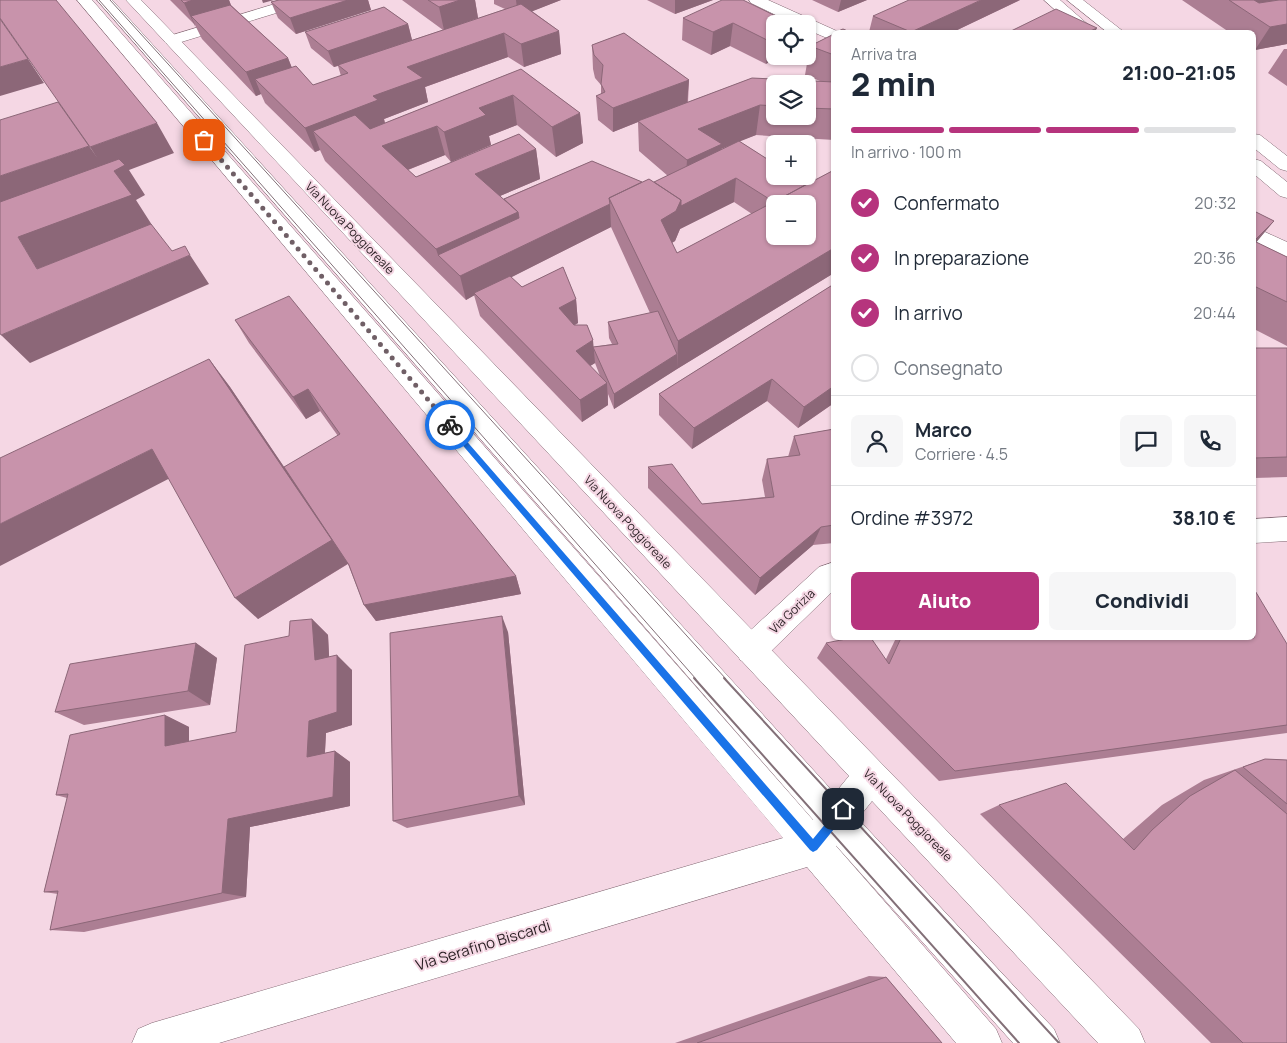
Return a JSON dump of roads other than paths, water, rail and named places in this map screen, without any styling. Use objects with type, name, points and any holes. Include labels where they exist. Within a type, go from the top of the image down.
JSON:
[{"type":"main road","points":[[84,0],[824,833],[1040,1043]]},
{"type":"main road","points":[[104,0],[824,833],[982,1043]]},
{"type":"main road","name":"Via Nuova Poggioreale","points":[[133,0],[1125,1043]]},
{"type":"main road","points":[[172,40],[304,0]]},
{"type":"main road","points":[[756,0],[788,15]]},
{"type":"main road","points":[[1051,0],[1088,30]]},
{"type":"main road","points":[[1074,0],[1113,30]]},
{"type":"main road","points":[[816,28],[831,35]]},
{"type":"main road","points":[[1256,141],[1287,165]]},
{"type":"main road","points":[[1256,167],[1287,192]]},
{"type":"main road","points":[[1256,235],[1287,250]]},
{"type":"main road","points":[[1256,531],[1287,529]]},
{"type":"main road","name":"Via Gorizia","points":[[751,650],[831,576]]},
{"type":"main road","points":[[824,833],[870,777]]},
{"type":"main road","name":"Via Serafino Biscardi","points":[[152,1043],[824,833]]},
{"type":"tram line","points":[[99,0],[696,679]]},
{"type":"tram line","points":[[110,0],[726,679]]},
{"type":"tram line","points":[[694,678],[1019,1043]]},
{"type":"tram line","points":[[724,678],[1059,1043]]}]
